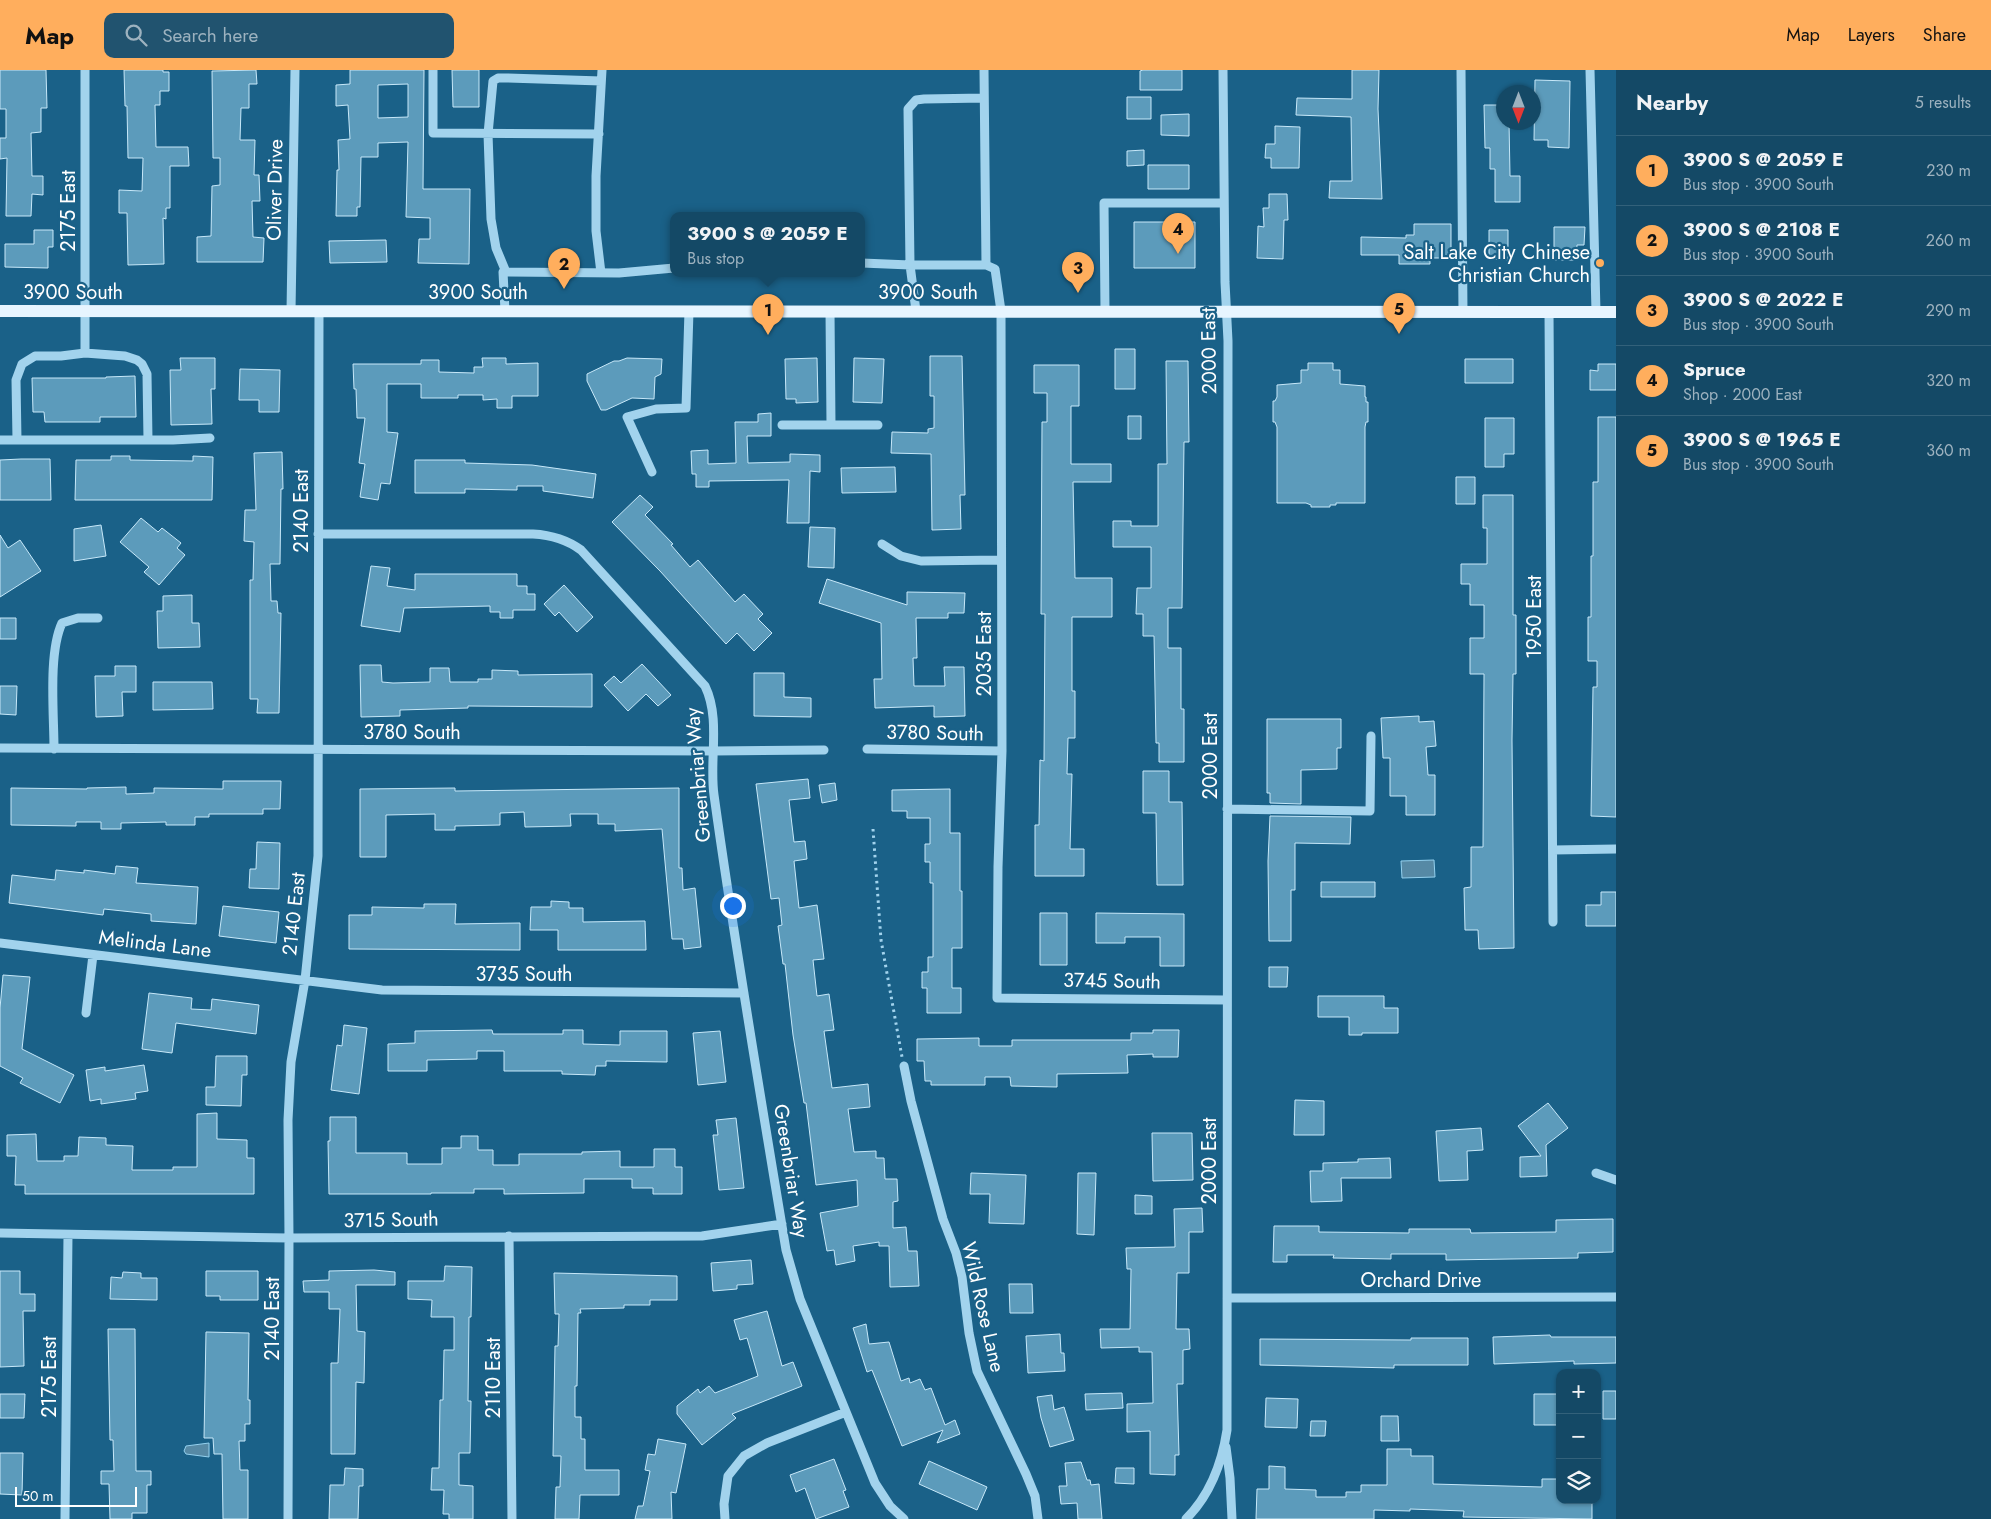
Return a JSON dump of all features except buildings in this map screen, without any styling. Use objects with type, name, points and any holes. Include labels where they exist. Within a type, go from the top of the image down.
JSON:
[{"type":"main road","name":"3900 South","points":[[0,311],[1616,312]]},
{"type":"street","name":"2175 East","points":[[85,70],[85,353]]},
{"type":"street","name":"Oliver Drive","points":[[291,311],[295,70]]},
{"type":"street","points":[[433,70],[433,133],[598,134]]},
{"type":"street","points":[[601,273],[596,231],[598,134],[602,70]]},
{"type":"street","points":[[865,263],[986,265],[984,70]]},
{"type":"street","name":"2000 East","points":[[1186,1519],[1206,1493],[1219,1464],[1225,1442],[1228,1414],[1226,1000],[1228,311],[1225,282],[1223,70]]},
{"type":"street","points":[[1461,70],[1463,312]]},
{"type":"street","points":[[1590,70],[1596,312]]},
{"type":"street","points":[[505,311],[504,272],[506,272],[496,248],[492,219],[488,134],[492,81],[498,78],[601,81]]},
{"type":"street","points":[[916,311],[910,265],[908,109],[916,100],[924,98],[984,98]]},
{"type":"street","points":[[1105,311],[1104,203],[1224,203]]},
{"type":"street","name":"2035 East","points":[[986,265],[995,268],[1001,311],[1002,751],[998,868],[997,998]]},
{"type":"street","points":[[506,272],[619,273],[670,268]]},
{"type":"street","name":"2140 East","points":[[288,1519],[288,1120],[291,1062],[305,980],[318,856],[319,311]]},
{"type":"street","points":[[652,472],[627,417],[656,409],[686,408],[689,311]]},
{"type":"street","points":[[830,311],[831,425]]},
{"type":"street","name":"1950 East","points":[[1550,312],[1553,922]]},
{"type":"street","points":[[17,440],[16,380],[22,364],[35,356],[61,356],[85,353],[132,358],[142,364],[147,380],[148,440]]},
{"type":"street","points":[[782,425],[878,425]]},
{"type":"street","points":[[0,440],[210,438]]},
{"type":"street","name":"Greenbriar Way","points":[[318,534],[533,534],[556,537],[580,550],[699,678],[709,695],[711,703],[713,792],[744,993],[790,1267],[800,1299],[875,1483],[890,1506],[904,1519]]},
{"type":"street","points":[[882,544],[901,556],[921,561],[1001,560]]},
{"type":"street","points":[[54,749],[56,634],[62,622],[78,618],[98,618]]},
{"type":"street","points":[[1227,808],[1370,811],[1371,736]]},
{"type":"street","name":"3780 South","points":[[0,748],[824,750]]},
{"type":"street","name":"3780 South","points":[[867,749],[1002,751]]},
{"type":"street","points":[[1553,850],[1616,849]]},
{"type":"street","name":"Melinda Lane","points":[[0,943],[305,980]]},
{"type":"street","points":[[86,1013],[93,955]]},
{"type":"street","name":"3735 South","points":[[305,980],[382,990],[744,993]]},
{"type":"street","name":"3745 South","points":[[997,998],[1226,1000]]},
{"type":"street","name":"Wild Rose Lane","points":[[904,1066],[911,1101],[943,1218],[956,1253],[962,1277],[969,1332],[977,1371],[1026,1474],[1035,1496],[1038,1519]]},
{"type":"street","points":[[1596,1173],[1616,1180]]},
{"type":"street","name":"3715 South","points":[[0,1233],[289,1238],[702,1236],[782,1224]]},
{"type":"street","name":"2175 East","points":[[66,1519],[68,1235]]},
{"type":"street","name":"2110 East","points":[[510,1236],[512,1519]]},
{"type":"street","name":"Orchard Drive","points":[[1227,1298],[1616,1297]]},
{"type":"street","points":[[725,1519],[724,1504],[728,1476],[744,1456],[767,1443],[846,1412]]},
{"type":"street","name":"2000 East","points":[[1225,1442],[1230,1478],[1232,1519]]},
{"type":"path","points":[[873,830],[881,940],[904,1066]]},
{"type":"water","points":[[1434,860],[1435,877],[1402,878],[1401,861]]},
{"type":"water","points":[[209,1443],[209,1457],[186,1454],[184,1451],[186,1446]]},
{"type":"place","name":"Spruce","points":[[1178,254]]},
{"type":"place","name":"Salt Lake City Chinese Christian Church","points":[[1600,263]]},
{"type":"place","name":"3900 S @ 2108 E","points":[[564,289]]},
{"type":"place","name":"3900 S @ 2022 E","points":[[1078,293]]},
{"type":"place","name":"3900 S @ 1965 E","points":[[1399,334]]},
{"type":"place","name":"3900 S @ 2059 E","points":[[768,335]]}]
